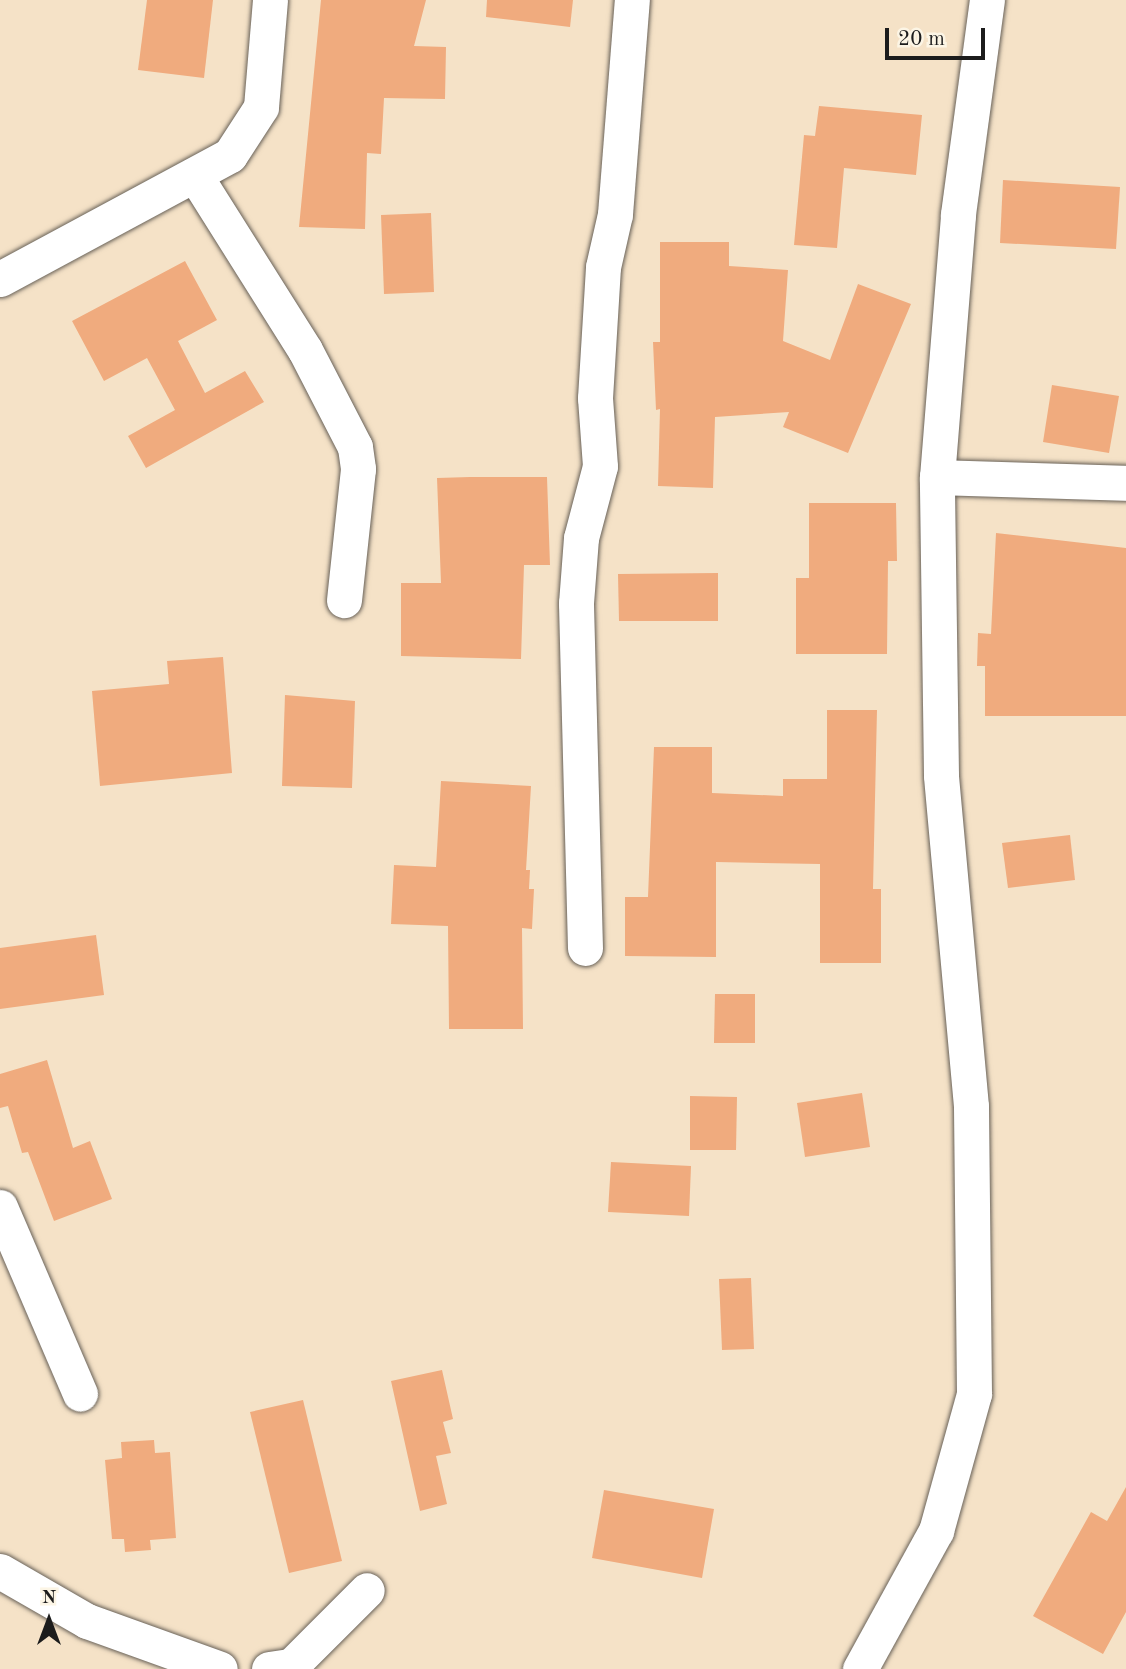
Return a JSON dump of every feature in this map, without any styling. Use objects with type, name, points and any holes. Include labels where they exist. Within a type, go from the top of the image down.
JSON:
[{"type":"street","points":[[0,279],[196,177],[230,155],[261,107],[270,0]]},
{"type":"street","points":[[585,948],[576,603],[581,538],[600,466],[595,398],[603,267],[615,214],[632,0]]},
{"type":"street","points":[[860,1669],[936,1531],[974,1394],[971,1105],[941,775],[937,477],[958,214],[987,0]]},
{"type":"street","points":[[196,177],[304,350],[355,447],[358,469],[344,600]]},
{"type":"street","points":[[937,477],[1126,483]]},
{"type":"street","points":[[0,1207],[79,1394]]},
{"type":"street","points":[[0,1572],[87,1621],[220,1669]]},
{"type":"street","points":[[269,1669],[291,1666],[367,1590]]},
{"type":"building","points":[[147,0],[213,0],[204,78],[138,70]]},
{"type":"building","points":[[321,0],[426,0],[414,46],[446,47],[445,99],[384,98],[381,154],[367,153],[365,229],[299,227]]},
{"type":"building","points":[[487,0],[573,0],[570,27],[486,17]]},
{"type":"building","points":[[819,106],[922,115],[916,175],[844,168],[837,248],[794,245],[804,135],[815,136]]},
{"type":"building","points":[[1003,180],[1120,187],[1116,249],[1000,243]]},
{"type":"building","points":[[431,213],[434,292],[384,294],[381,215]]},
{"type":"building","points":[[660,242],[729,242],[729,266],[788,270],[783,341],[830,360],[858,284],[911,304],[848,453],[783,427],[789,412],[715,417],[713,488],[658,486],[660,409],[656,410],[653,342],[660,342]]},
{"type":"building","points":[[185,261],[217,320],[178,341],[205,393],[245,371],[264,402],[146,468],[128,436],[175,410],[147,358],[104,381],[72,321]]},
{"type":"building","points":[[1052,385],[1119,396],[1109,453],[1043,442]]},
{"type":"building","points":[[547,477],[550,565],[524,565],[521,659],[401,656],[401,583],[441,583],[437,478]]},
{"type":"building","points":[[809,503],[896,503],[897,561],[888,561],[887,654],[796,654],[796,578],[809,578]]},
{"type":"building","points":[[996,533],[1126,548],[1126,716],[985,716],[985,666],[977,666],[978,633],[991,634]]},
{"type":"building","points":[[718,573],[718,621],[619,621],[618,574]]},
{"type":"building","points":[[223,657],[232,773],[100,786],[92,691],[169,684],[167,661]]},
{"type":"building","points":[[285,695],[355,701],[352,788],[282,786]]},
{"type":"building","points":[[827,710],[877,710],[873,889],[881,889],[881,963],[820,963],[820,864],[716,862],[716,957],[625,956],[625,897],[648,897],[654,747],[712,747],[712,793],[783,796],[783,779],[827,779]]},
{"type":"building","points":[[441,781],[531,786],[526,870],[530,870],[529,889],[534,889],[532,929],[522,928],[523,1029],[449,1029],[448,926],[391,924],[394,865],[436,867]]},
{"type":"building","points":[[1070,835],[1075,880],[1008,888],[1002,843]]},
{"type":"building","points":[[96,935],[104,995],[0,1009],[0,948]]},
{"type":"building","points":[[715,994],[755,994],[755,1043],[714,1043]]},
{"type":"building","points":[[47,1060],[73,1148],[90,1141],[112,1199],[54,1221],[28,1152],[22,1153],[8,1106],[0,1108],[0,1074]]},
{"type":"building","points":[[862,1093],[870,1147],[805,1157],[797,1103]]},
{"type":"building","points":[[690,1096],[737,1097],[736,1150],[690,1150]]},
{"type":"building","points":[[611,1162],[691,1166],[689,1216],[608,1212]]},
{"type":"building","points":[[751,1278],[754,1349],[722,1350],[719,1279]]},
{"type":"building","points":[[442,1370],[453,1419],[443,1422],[451,1453],[436,1456],[447,1504],[420,1511],[391,1381]]},
{"type":"building","points":[[303,1400],[342,1561],[289,1573],[250,1412]]},
{"type":"building","points":[[154,1440],[155,1453],[170,1452],[176,1538],[150,1540],[151,1550],[125,1552],[124,1539],[112,1539],[105,1460],[122,1458],[121,1442]]},
{"type":"building","points":[[1126,1487],[1126,1612],[1103,1654],[1033,1616],[1091,1512],[1107,1521]]},
{"type":"building","points":[[604,1490],[714,1509],[702,1578],[592,1558]]}]
